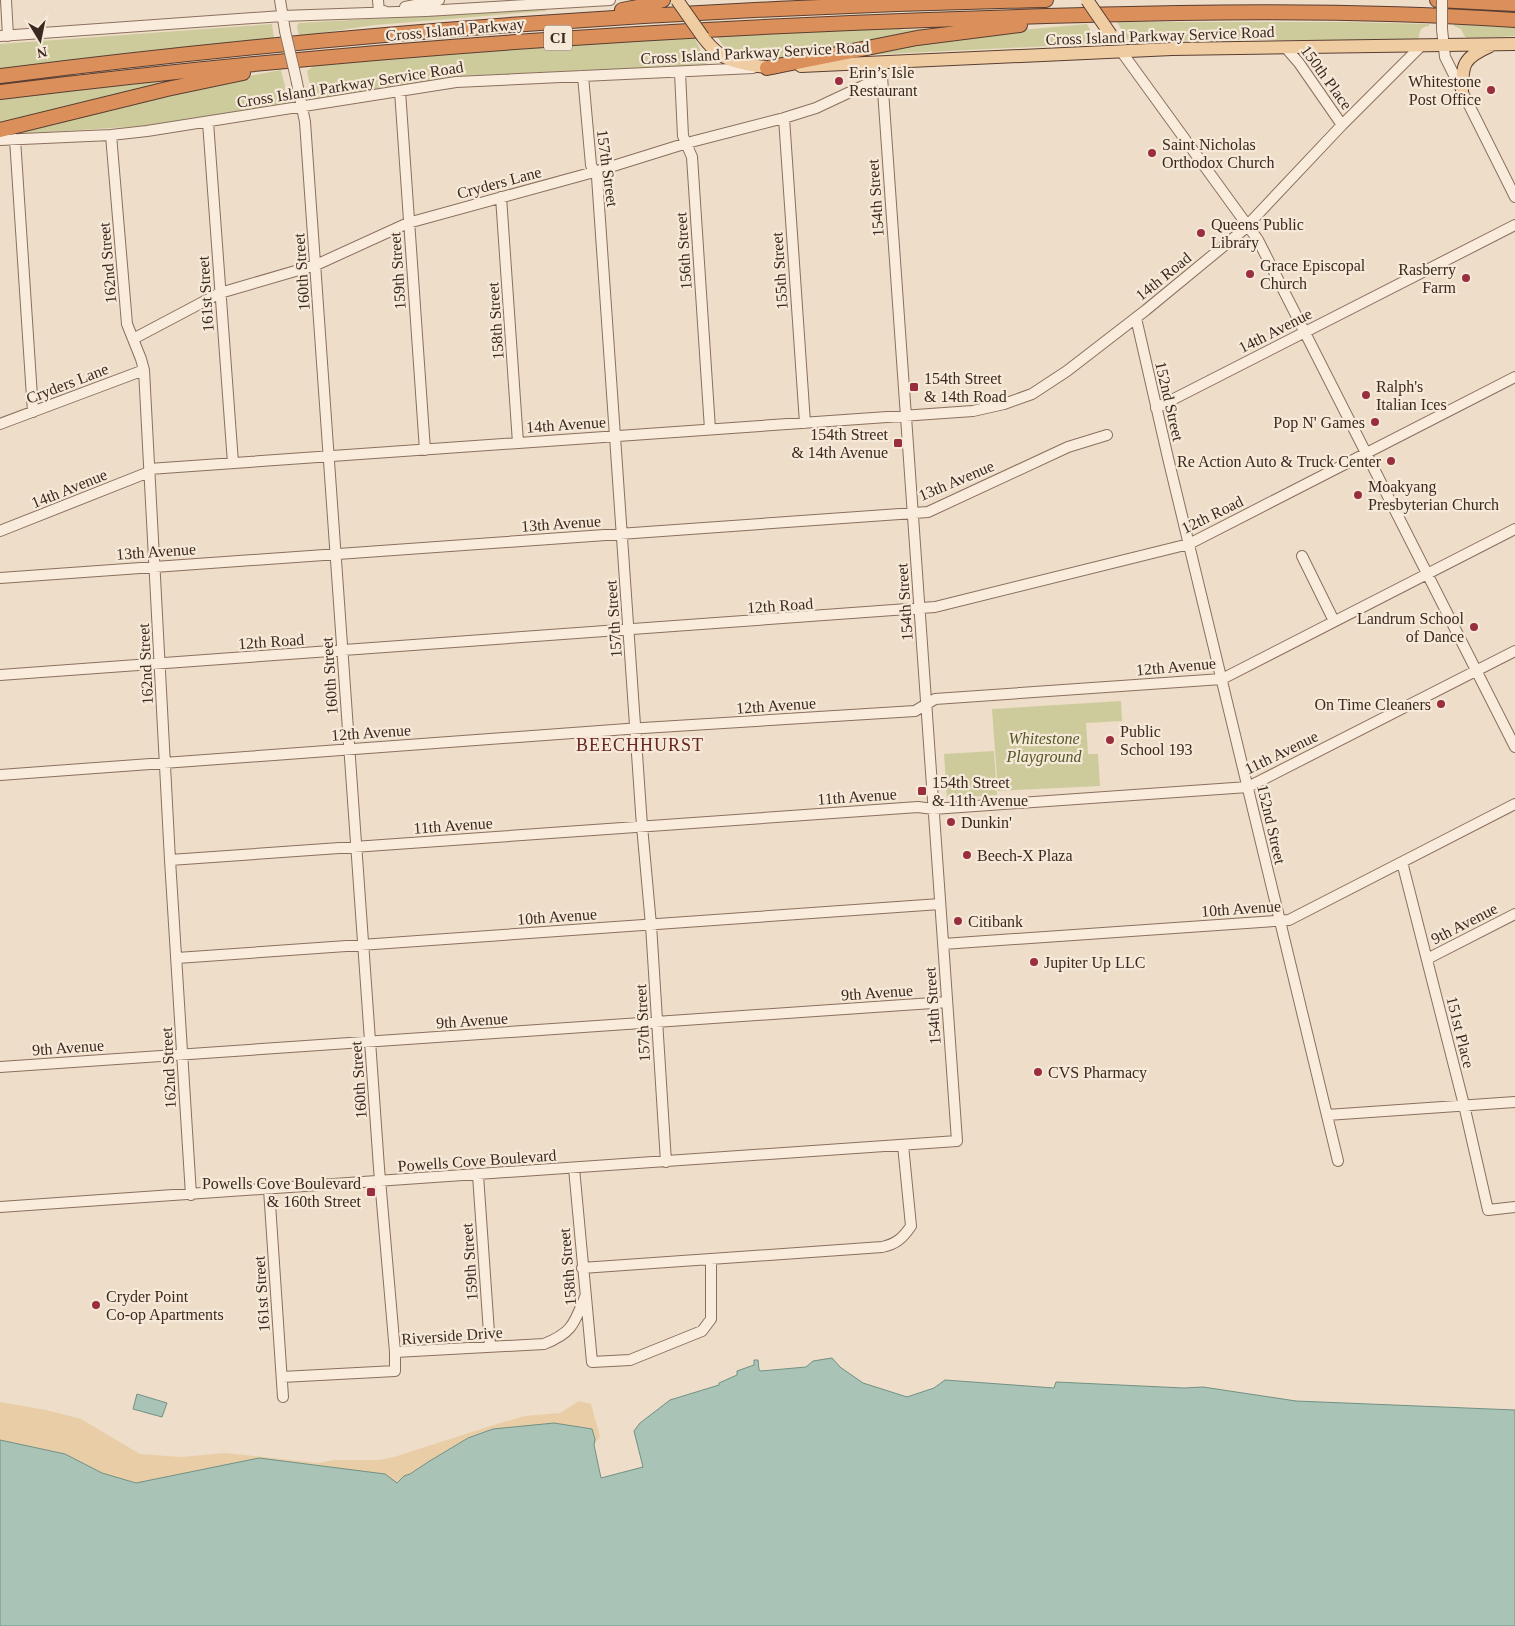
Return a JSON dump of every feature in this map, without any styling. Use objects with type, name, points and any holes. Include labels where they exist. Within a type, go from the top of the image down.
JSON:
[{"type":"highway","points":[[459,29],[630,9],[663,0]]},
{"type":"highway","points":[[782,0],[874,5]]},
{"type":"highway","name":"Cross Island Parkway","points":[[0,76],[217,51],[459,29],[874,5],[1046,0]]},
{"type":"highway","points":[[1437,0],[1515,4]]},
{"type":"highway","name":"Cross Island Parkway","points":[[0,92],[310,59],[540,40],[742,27],[1001,17],[1118,15],[1378,14],[1515,20]]},
{"type":"highway","points":[[767,68],[835,53],[941,34],[1118,15]]},
{"type":"highway","points":[[0,130],[167,89],[310,59]]},
{"type":"main road","points":[[677,0],[713,49],[724,57],[767,68]]},
{"type":"main road","points":[[1087,0],[1121,51]]},
{"type":"main road","name":"Cross Island Parkway Service Road","points":[[767,68],[1179,48],[1420,47],[1515,44]]},
{"type":"main road","points":[[1462,92],[1463,66],[1470,58],[1491,45]]},
{"type":"street","points":[[6,0],[4,36],[282,16],[426,11],[610,0]]},
{"type":"street","name":"160th Street","points":[[280,0],[285,31],[303,107],[316,265],[380,1182],[395,1352]]},
{"type":"street","points":[[378,0],[379,12]]},
{"type":"street","points":[[379,12],[439,0]]},
{"type":"street","points":[[1442,0],[1442,30],[1445,57],[1515,197]]},
{"type":"street","name":"14th Road","points":[[985,409],[1016,401],[1032,394],[1067,371],[1136,318],[1242,231],[1342,125],[1420,47]]},
{"type":"street","name":"150th Place","points":[[1286,48],[1299,63],[1342,125]]},
{"type":"street","points":[[1121,51],[1258,240],[1515,747]]},
{"type":"street","name":"154th Street","points":[[881,62],[957,1141]]},
{"type":"street","name":"Cross Island Parkway Service Road","points":[[0,140],[147,132],[463,82],[767,68]]},
{"type":"street","name":"156th Street","points":[[680,72],[683,136],[692,157],[710,429]]},
{"type":"street","name":"157th Street","points":[[583,76],[590,165],[597,176],[642,826],[651,925],[666,1162]]},
{"type":"street","name":"Cryders Lane","points":[[133,339],[220,293],[316,265],[408,222],[594,172],[687,143],[784,118],[816,108],[882,77]]},
{"type":"street","name":"159th Street","points":[[400,91],[425,450]]},
{"type":"street","name":"155th Street","points":[[784,118],[805,422]]},
{"type":"street","name":"161st Street","points":[[208,122],[233,463]]},
{"type":"street","name":"162nd Street","points":[[111,135],[127,324],[144,370],[170,860],[191,1195]]},
{"type":"street","points":[[15,139],[33,412]]},
{"type":"street","name":"158th Street","points":[[501,197],[518,443]]},
{"type":"street","name":"14th Avenue","points":[[1156,408],[1515,225]]},
{"type":"street","name":"152nd Street","points":[[1136,318],[1338,1162]]},
{"type":"street","name":"Cryders Lane","points":[[0,424],[144,370]]},
{"type":"street","name":"12th Road","points":[[0,676],[919,610],[935,607],[1189,544],[1515,377]]},
{"type":"street","name":"14th Avenue","points":[[0,532],[149,471],[233,463],[985,409]]},
{"type":"street","name":"13th Avenue","points":[[0,578],[928,512],[1068,447],[1108,435]]},
{"type":"street","name":"12th Avenue","points":[[0,775],[350,749],[915,711],[935,699],[1222,679],[1515,529]]},
{"type":"street","points":[[1302,556],[1334,621]]},
{"type":"street","name":"11th Avenue","points":[[170,860],[918,807],[933,809],[1248,787],[1515,651]]},
{"type":"street","name":"10th Avenue","points":[[943,944],[1289,920],[1515,804]]},
{"type":"street","name":"151st Place","points":[[1402,862],[1464,1105],[1488,1210],[1515,1207]]},
{"type":"street","name":"10th Avenue","points":[[177,958],[940,904]]},
{"type":"street","points":[[1514,915],[1515,926]]},
{"type":"street","name":"9th Avenue","points":[[1427,958],[1514,915]]},
{"type":"street","name":"9th Avenue","points":[[0,1067],[947,1002]]},
{"type":"street","points":[[1327,1115],[1515,1102]]},
{"type":"street","name":"Powells Cove Boulevard","points":[[0,1207],[269,1190],[957,1141]]},
{"type":"street","points":[[582,1268],[894,1245],[911,1226],[903,1145]]},
{"type":"street","name":"158th Street","points":[[574,1168],[592,1362],[630,1360],[702,1331],[711,1320],[711,1259]]},
{"type":"street","name":"159th Street","points":[[478,1175],[490,1347]]},
{"type":"street","name":"161st Street","points":[[269,1190],[283,1397]]},
{"type":"street","name":"Riverside Drive","points":[[282,1377],[395,1370],[395,1352],[544,1344],[570,1330],[585,1296]]},
{"type":"green space","points":[[546,9],[546,11],[375,25],[299,36],[297,26],[299,23]]},
{"type":"green space","points":[[1117,22],[1349,22],[1429,24],[1429,26],[1421,29],[1419,38],[1415,40],[1198,40],[1132,42],[1128,41]]},
{"type":"green space","points":[[272,24],[274,38],[0,70],[0,44]]},
{"type":"green space","points":[[1087,24],[1095,39],[1092,44],[866,55],[935,38]]},
{"type":"green space","points":[[1454,24],[1515,27],[1515,36],[1469,39]]},
{"type":"green space","points":[[899,28],[902,30],[958,28],[777,59],[747,58],[732,54],[717,36]]},
{"type":"green space","points":[[695,38],[707,65],[459,76],[313,99],[307,71],[314,66],[456,53]]},
{"type":"green space","points":[[281,70],[289,103],[145,126],[0,135],[206,84]]},
{"type":"green space","points":[[191,78],[0,125],[0,99]]},
{"type":"green space","name":"Whitestone Playground","points":[[1121,701],[1122,721],[1086,723],[1088,754],[1098,754],[1100,786],[998,791],[992,709]]},
{"type":"green space","points":[[994,751],[997,795],[947,798],[944,754]]},
{"type":"sand","points":[[579,1401],[591,1404],[600,1437],[594,1445],[468,1438],[404,1476],[396,1483],[385,1474],[259,1458],[136,1483],[102,1473],[65,1454],[0,1440],[0,1402],[46,1410],[81,1419],[140,1454],[181,1457],[225,1453],[318,1463],[334,1460],[379,1460],[525,1416],[560,1413]]},
{"type":"shaded area","points":[[832,1358],[840,1367],[863,1383],[907,1397],[934,1388],[945,1380],[1054,1388],[1056,1382],[1184,1388],[1203,1387],[1296,1401],[1515,1410],[1515,1626],[0,1626],[0,1440],[65,1454],[102,1473],[136,1483],[259,1458],[385,1474],[397,1483],[404,1476],[468,1438],[493,1429],[554,1423],[592,1429],[601,1478],[643,1467],[634,1431],[640,1423],[670,1400],[719,1385],[719,1383],[737,1375],[737,1371],[754,1365],[754,1360],[758,1360],[759,1370],[761,1371],[806,1367],[813,1361]]},
{"type":"shaded area","points":[[137,1394],[167,1403],[162,1417],[133,1409]]},
{"type":"place","name":"Erin’s Isle Restaurant","points":[[839,81]]},
{"type":"place","name":"Whitestone Post Office","points":[[1491,90]]},
{"type":"place","name":"Saint Nicholas Orthodox Church","points":[[1152,153]]},
{"type":"place","name":"Queens Public Library","points":[[1201,233]]},
{"type":"place","name":"Grace Episcopal Church","points":[[1250,274]]},
{"type":"place","name":"Rasberry Farm","points":[[1466,278]]},
{"type":"place","name":"154th Street & 14th Road","points":[[914,387]]},
{"type":"place","name":"Ralph's Italian Ices","points":[[1366,395]]},
{"type":"place","name":"Pop N' Games","points":[[1375,422]]},
{"type":"place","name":"154th Street & 14th Avenue","points":[[898,443]]},
{"type":"place","name":"Re Action Auto & Truck Center","points":[[1391,461]]},
{"type":"place","name":"Moakyang Presbyterian Church","points":[[1358,495]]},
{"type":"place","name":"Landrum School of Dance","points":[[1474,627]]},
{"type":"place","name":"On Time Cleaners","points":[[1441,704]]},
{"type":"place","name":"Public School 193","points":[[1110,740]]},
{"type":"place","name":"154th Street & 11th Avenue","points":[[922,791]]},
{"type":"place","name":"Dunkin'","points":[[951,822]]},
{"type":"place","name":"Beech-X Plaza","points":[[967,855]]},
{"type":"place","name":"Citibank","points":[[958,921]]},
{"type":"place","name":"Jupiter Up LLC","points":[[1034,962]]},
{"type":"place","name":"CVS Pharmacy","points":[[1038,1072]]},
{"type":"place","name":"Powells Cove Boulevard & 160th Street","points":[[371,1192]]},
{"type":"place","name":"Cryder Point Co-op Apartments","points":[[96,1305]]},
{"type":"district","name":"BEECHHURST","points":[[640,745]]}]
